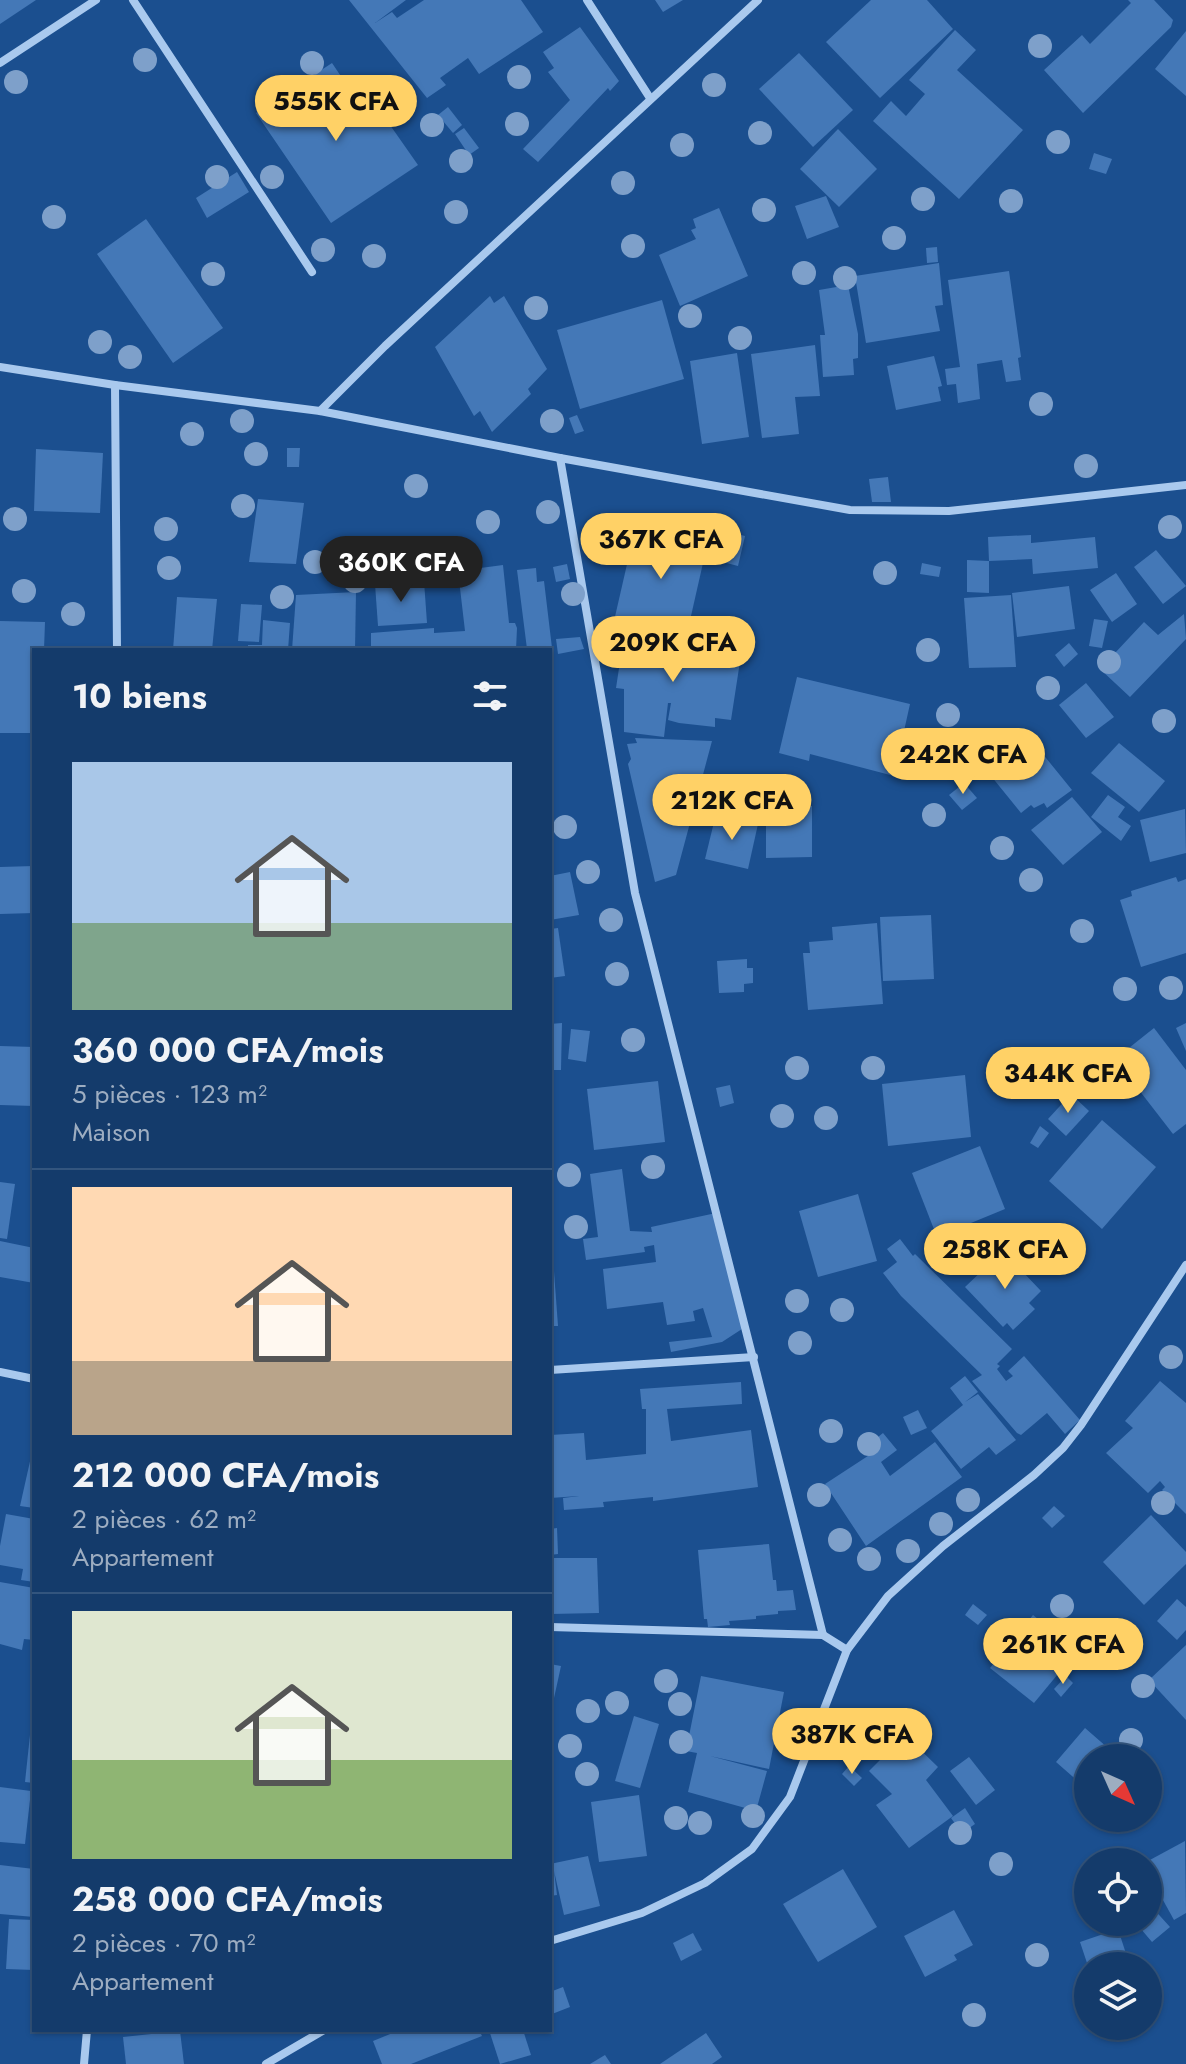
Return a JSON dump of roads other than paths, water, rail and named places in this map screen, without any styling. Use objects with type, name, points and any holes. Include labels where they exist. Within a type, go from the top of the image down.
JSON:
[{"type":"street","points":[[0,63],[96,0]]},
{"type":"street","points":[[133,0],[312,272]]},
{"type":"street","points":[[587,0],[650,98]]},
{"type":"street","points":[[320,411],[385,346],[758,0]]},
{"type":"street","points":[[0,367],[320,411],[850,510],[949,511],[1186,485]]},
{"type":"street","points":[[115,385],[117,648]]},
{"type":"street","points":[[560,458],[635,893],[823,1635]]},
{"type":"street","points":[[552,1940],[642,1913],[705,1883],[752,1849],[790,1797],[847,1650],[888,1596],[943,1546],[1034,1475],[1063,1448],[1186,1265]]},
{"type":"street","points":[[552,1370],[754,1357]]},
{"type":"street","points":[[0,1372],[32,1379]]},
{"type":"street","points":[[552,1627],[823,1635],[847,1650]]},
{"type":"street","points":[[84,2064],[87,2032]]},
{"type":"street","points":[[266,2064],[321,2032]]}]
